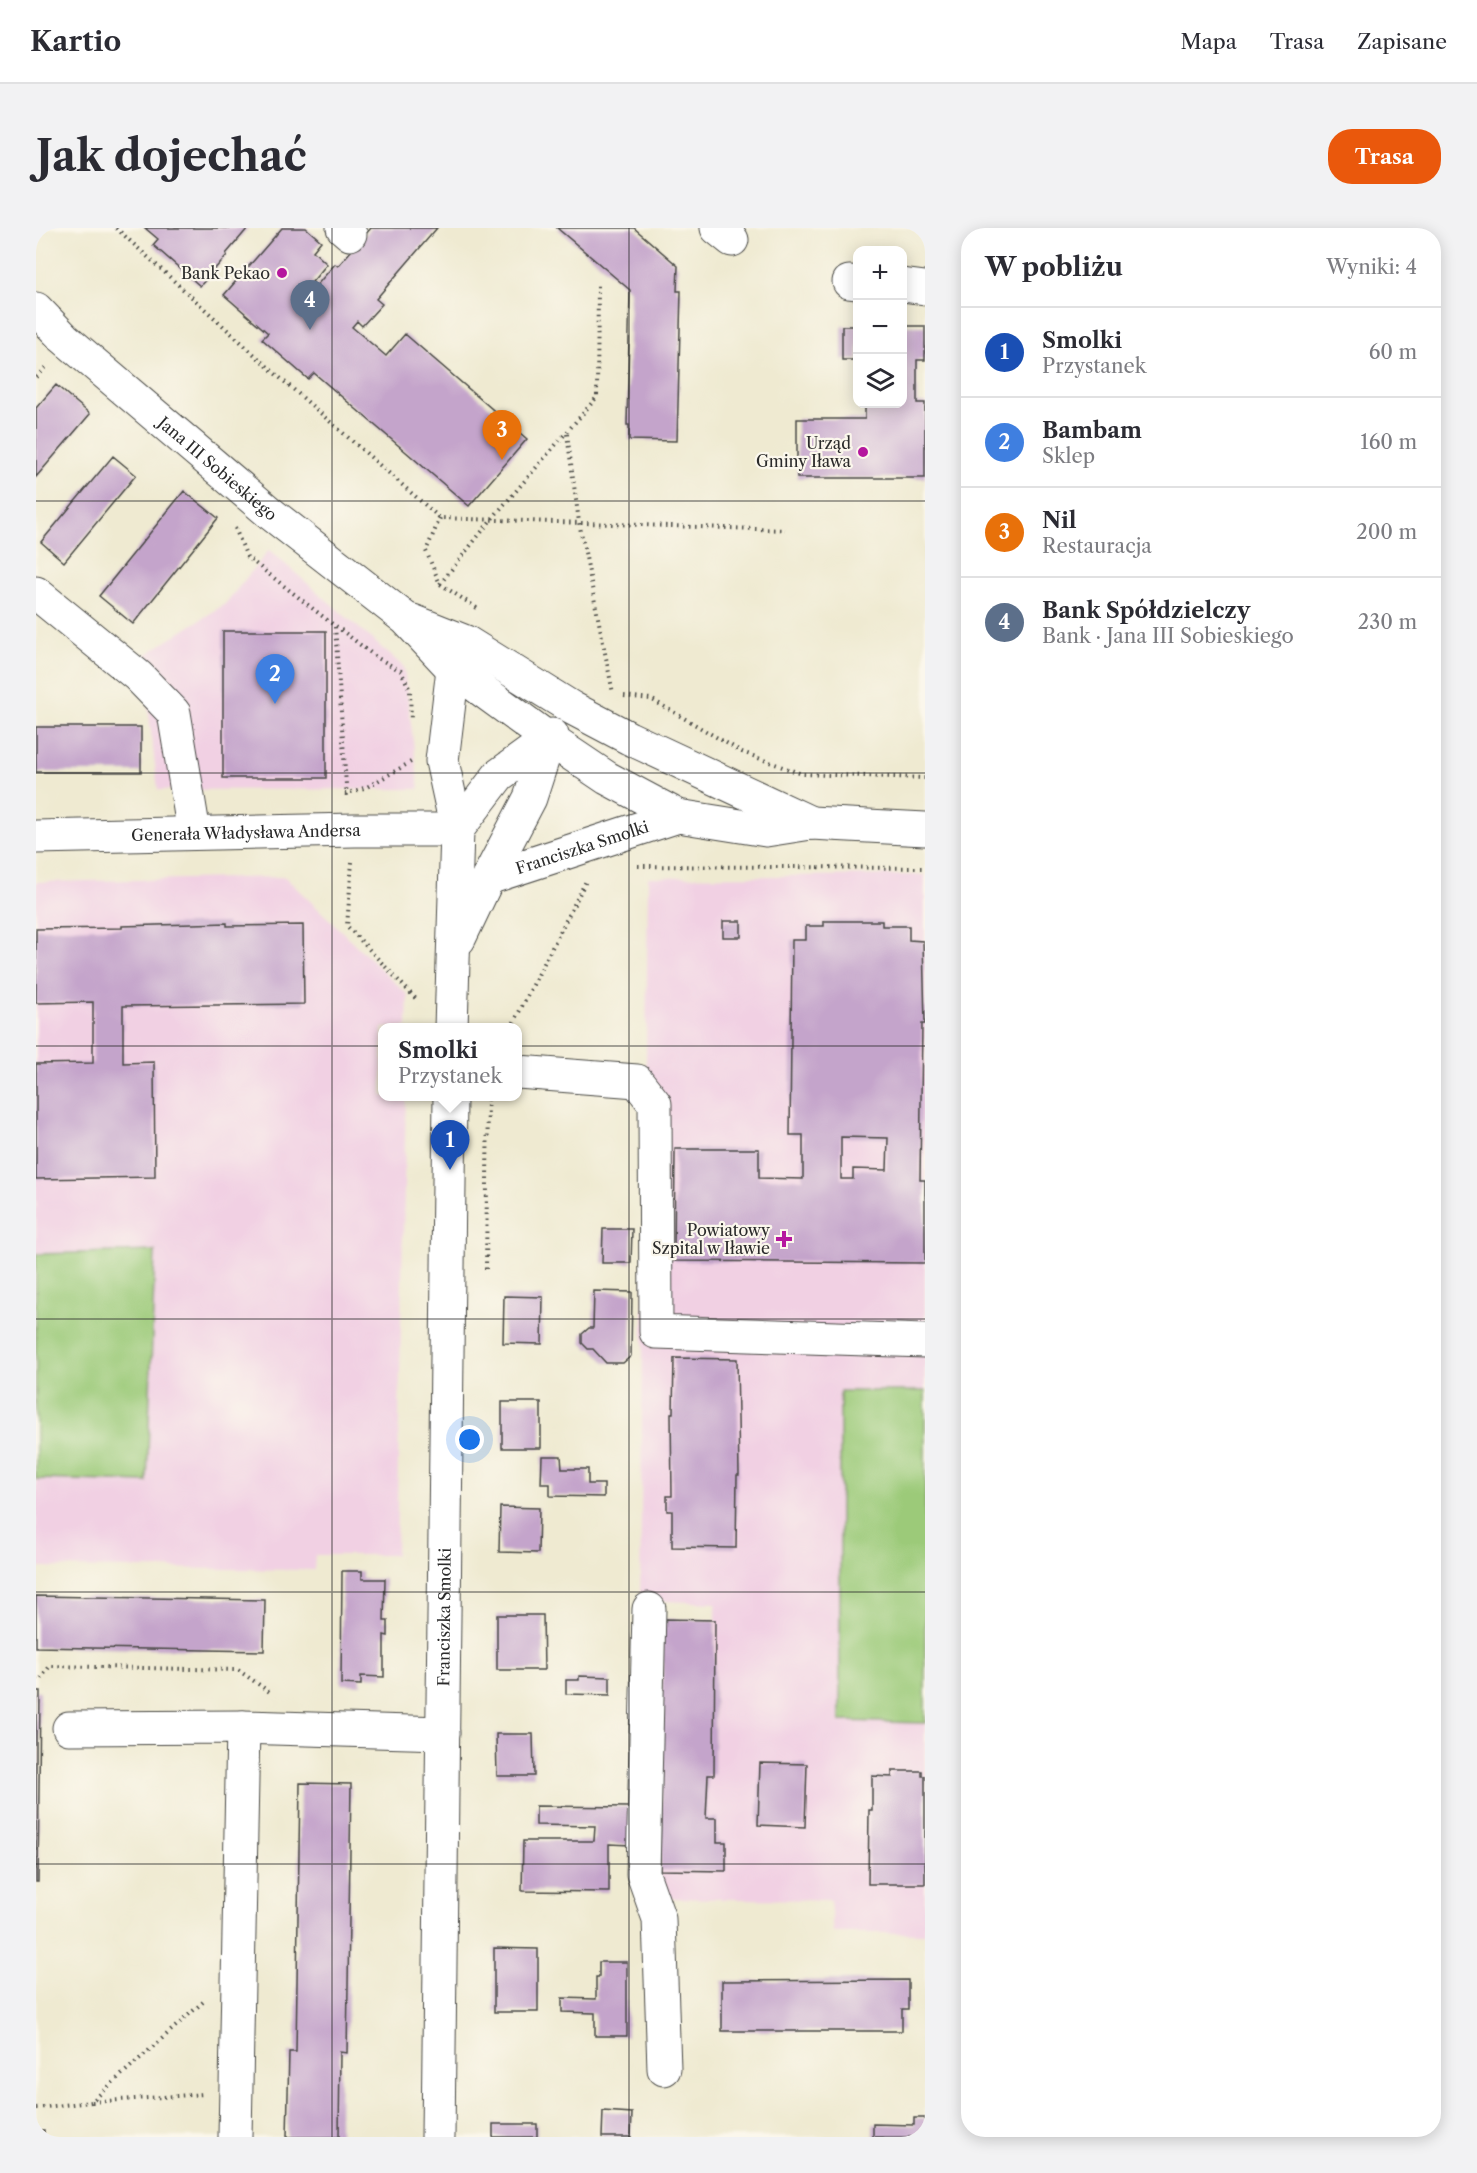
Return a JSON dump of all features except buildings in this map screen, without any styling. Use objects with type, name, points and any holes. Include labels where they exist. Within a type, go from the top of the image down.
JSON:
[{"type":"street","points":[[907,286],[925,288]]},
{"type":"street","name":"Jana III Sobieskiego","points":[[36,309],[64,338],[270,513],[406,619],[453,669],[549,739]]},
{"type":"street","points":[[36,593],[138,676],[174,713],[194,833]]},
{"type":"street","name":"Jana III Sobieskiego","points":[[406,619],[466,642],[572,708]]},
{"type":"street","name":"Franciszka Smolki","points":[[451,1023],[457,830],[442,761],[453,669]]},
{"type":"street","points":[[572,708],[629,738],[811,823]]},
{"type":"street","name":"Franciszka Smolki","points":[[457,830],[499,775],[549,739],[572,708]]},
{"type":"street","points":[[549,739],[607,778],[678,816],[766,830],[811,823],[925,829]]},
{"type":"street","name":"Franciszka Smolki","points":[[454,950],[530,798],[549,739]]},
{"type":"street","name":"Franciszka Smolki","points":[[488,878],[678,816]]},
{"type":"street","name":"Generała Władysława Andersa","points":[[36,837],[457,830]]},
{"type":"street","points":[[522,1072],[637,1081],[656,1104],[656,1332],[925,1341]]},
{"type":"street","name":"Franciszka Smolki","points":[[438,2137],[450,1101]]},
{"type":"street","points":[[649,1609],[643,1874],[659,1919],[664,2069]]},
{"type":"street","points":[[69,1728],[243,1727],[442,1733]]},
{"type":"street","points":[[235,2137],[243,1727]]},
{"type":"path","points":[[116,228],[278,376],[440,518],[784,530]]},
{"type":"path","points":[[440,584],[491,520],[597,397],[598,283]]},
{"type":"path","points":[[567,434],[579,522],[613,695]]},
{"type":"path","points":[[440,518],[426,551],[440,584],[488,615]]},
{"type":"path","points":[[234,526],[247,557],[376,657],[401,671],[410,690],[412,725]]},
{"type":"path","points":[[335,626],[345,794],[355,830],[347,926],[417,998],[417,1008]]},
{"type":"path","points":[[604,689],[613,695],[651,699],[742,752],[802,774],[925,778]]},
{"type":"path","points":[[345,794],[367,787],[414,761]]},
{"type":"path","points":[[630,866],[925,868]]},
{"type":"path","points":[[515,1023],[589,876]]},
{"type":"path","points":[[486,1269],[488,1101]]},
{"type":"path","points":[[36,1681],[39,1681],[50,1666],[238,1670],[273,1694]]},
{"type":"path","points":[[91,2102],[238,1971]]},
{"type":"path","points":[[36,2108],[236,2092]]},
{"type":"shaded area","points":[[269,550],[404,667],[419,789],[158,790],[142,657],[225,604]]},
{"type":"shaded area","name":"Powiatowy Szpital w Iławie","points":[[925,875],[925,1933],[833,1933],[830,1900],[659,1898],[660,1870],[708,1775],[714,1775],[716,1603],[640,1600],[648,877]]},
{"type":"shaded area","points":[[285,877],[408,995],[407,1023],[378,1023],[378,1101],[406,1101],[396,1555],[315,1555],[314,1570],[36,1567],[36,882]]},
{"type":"green space","points":[[155,1251],[147,1482],[36,1479],[36,1254]]},
{"type":"green space","points":[[840,1391],[925,1391],[925,1723],[840,1721]]},
{"type":"place","name":"Bank Pekao","points":[[282,273]]},
{"type":"place","name":"Bank Spółdzielczy","points":[[310,330]]},
{"type":"place","name":"Urząd Gminy Iława","points":[[863,452]]},
{"type":"place","name":"Nil","points":[[502,460]]},
{"type":"place","name":"Bambam","points":[[275,704]]},
{"type":"place","name":"Smolki","points":[[450,1170]]},
{"type":"place","name":"Powiatowy Szpital w Iławie","points":[[784,1239]]}]
